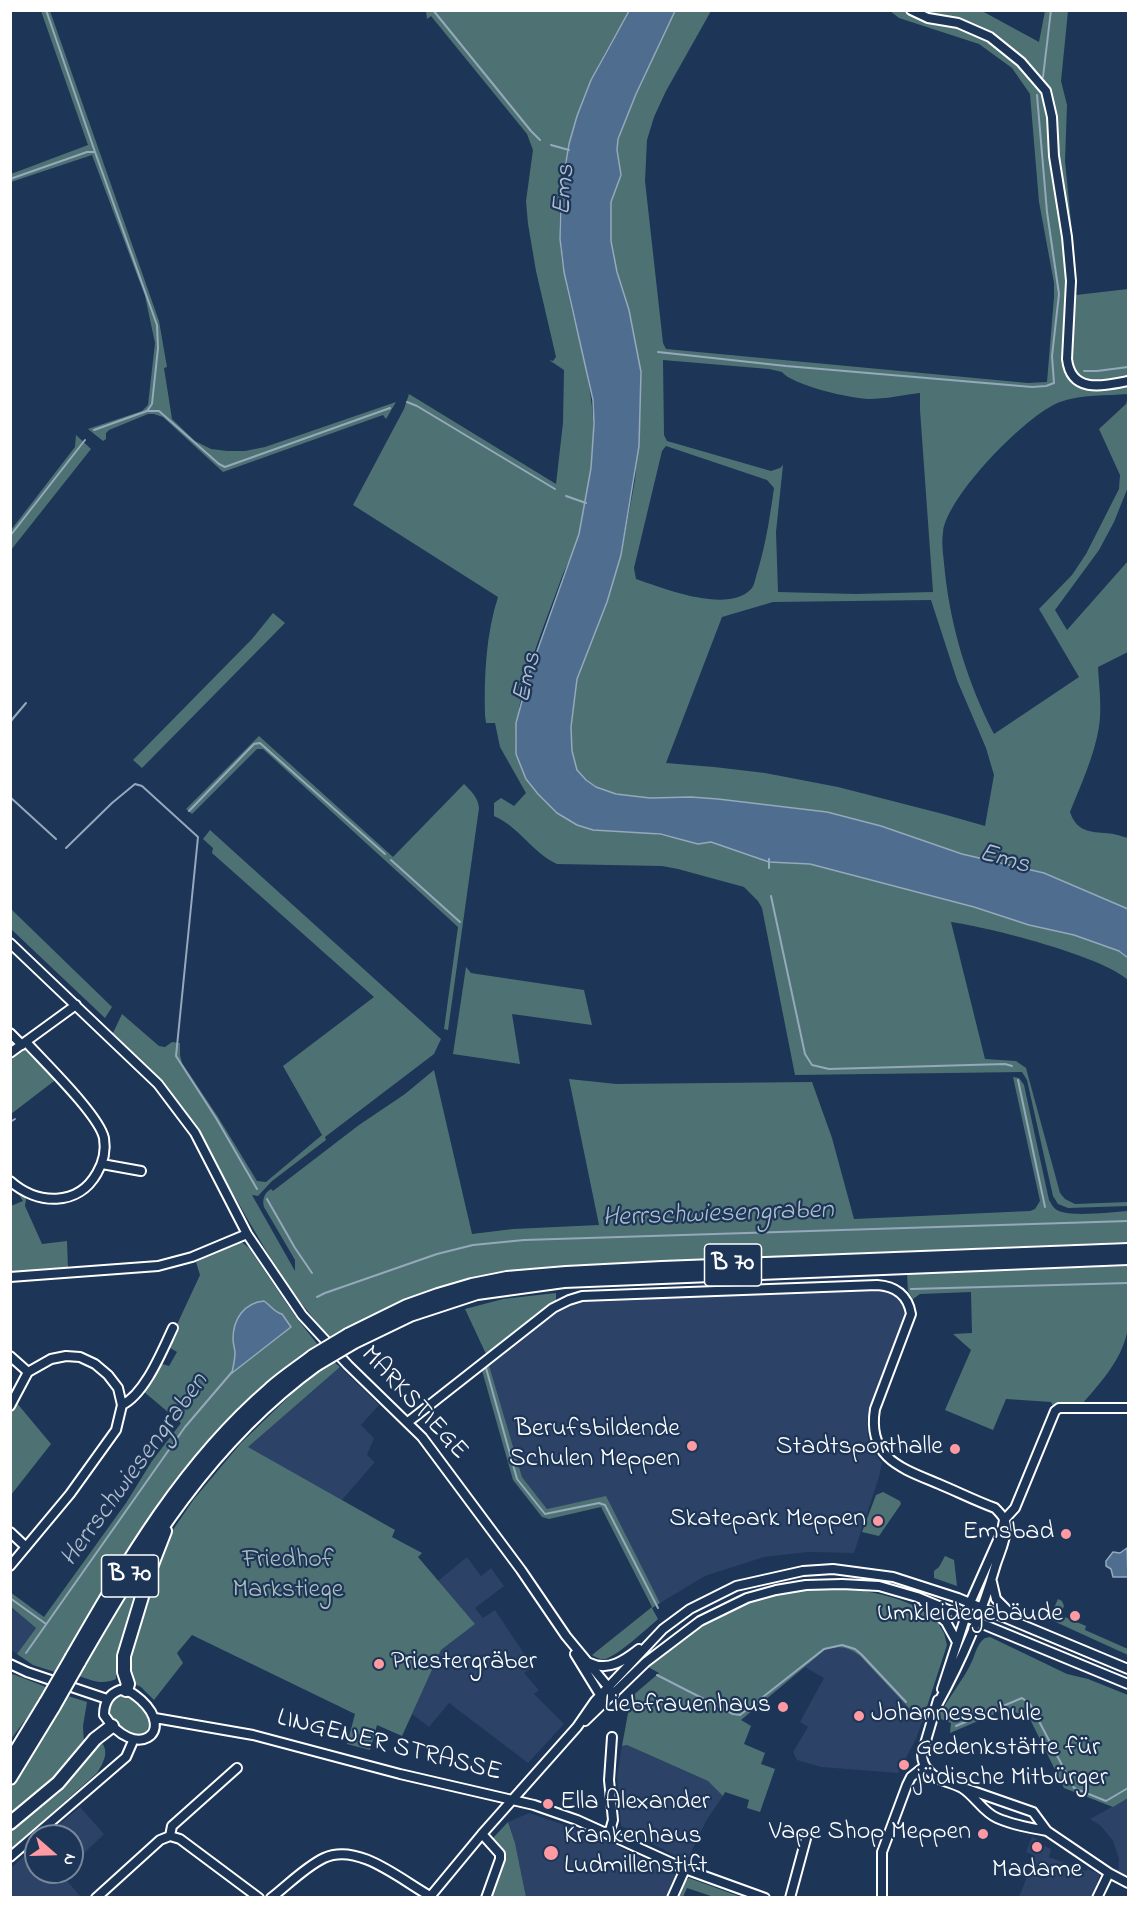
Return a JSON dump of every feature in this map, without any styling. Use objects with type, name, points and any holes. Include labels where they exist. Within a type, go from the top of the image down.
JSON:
[{"type":"highway","name":"B 70","points":[[10,1778],[148,1530],[204,1456],[270,1389],[407,1306],[472,1285],[507,1278],[566,1272],[1128,1250]]},
{"type":"highway","name":"B 70","points":[[351,1339],[410,1315],[477,1293],[564,1281],[1128,1258]]},
{"type":"highway","name":"B 70","points":[[76,1660],[185,1493],[244,1426],[315,1360]]},
{"type":"highway","points":[[126,1690],[128,1684],[124,1672],[124,1656],[162,1538],[185,1493]]},
{"type":"highway","name":"B 70","points":[[10,1761],[50,1704]]},
{"type":"highway","points":[[10,1823],[58,1783],[95,1739],[112,1726]]},
{"type":"street","points":[[911,10],[928,18],[958,23],[990,37],[1021,62],[1046,91],[1052,117],[1054,156],[1067,237],[1071,281],[1067,359],[1070,371],[1074,378],[1088,385],[1128,381]]},
{"type":"street","name":"MARKSTIEGE","points":[[10,943],[158,1084],[195,1133],[247,1234],[302,1315],[348,1365],[408,1422],[440,1458],[566,1636],[611,1691]]},
{"type":"street","points":[[10,1053],[76,1005]]},
{"type":"street","points":[[10,1034],[24,1044],[96,1119],[104,1139],[102,1164],[85,1190],[61,1199],[37,1196],[17,1187],[10,1181]]},
{"type":"street","points":[[102,1164],[141,1171]]},
{"type":"street","points":[[10,1277],[158,1266],[192,1257],[247,1234]]},
{"type":"street","points":[[408,1422],[553,1308],[582,1296],[890,1286],[899,1291],[906,1300],[911,1314],[875,1408],[874,1436],[884,1454],[898,1466],[994,1508],[1004,1520],[1005,1536],[992,1581],[956,1671],[937,1705]]},
{"type":"street","points":[[122,1405],[132,1400],[141,1389],[172,1328]]},
{"type":"street","points":[[10,1356],[28,1372]]},
{"type":"street","points":[[10,1406],[28,1372],[51,1359],[66,1356],[95,1364],[108,1375],[118,1388],[122,1405],[116,1430],[70,1494],[10,1566]]},
{"type":"street","points":[[1047,1831],[1020,1826],[996,1818],[973,1796],[935,1777],[925,1766],[923,1747],[970,1603],[1002,1531],[1004,1520],[1015,1508],[1055,1411],[1059,1408],[1128,1408]]},
{"type":"street","points":[[10,1532],[26,1547]]},
{"type":"street","points":[[586,1661],[602,1666],[617,1663],[690,1609],[736,1586],[803,1571],[843,1570],[893,1577],[970,1603],[1128,1669]]},
{"type":"street","points":[[992,1581],[996,1599],[1021,1624]]},
{"type":"street","points":[[271,1898],[320,1860],[342,1854],[365,1858],[429,1897],[603,1698],[674,1639],[700,1621],[747,1598],[776,1590],[842,1584],[879,1586],[917,1597],[1128,1684]]},
{"type":"street","points":[[917,1597],[946,1622],[957,1641]]},
{"type":"street","points":[[611,1691],[663,1629]]},
{"type":"street","name":"MARKSTIEGE","points":[[566,1636],[603,1698]]},
{"type":"street","points":[[10,1664],[107,1699]]},
{"type":"street","points":[[126,1690],[135,1694],[150,1709],[154,1718],[155,1726],[151,1735],[142,1740],[134,1741],[125,1737],[112,1726],[104,1715],[107,1699],[114,1692],[126,1690]]},
{"type":"street","name":"LINGENER STRASSE","points":[[154,1718],[253,1735],[400,1774],[513,1799],[553,1811],[685,1869],[765,1898]]},
{"type":"street","points":[[609,1834],[613,1820],[609,1780],[612,1737]]},
{"type":"street","points":[[10,1857],[126,1756],[134,1741]]},
{"type":"street","points":[[882,1898],[882,1852],[911,1777],[925,1766]]},
{"type":"street","points":[[170,1836],[172,1826],[237,1768]]},
{"type":"street","points":[[961,1788],[973,1790],[1033,1812],[1047,1831],[1109,1873],[1128,1883]]},
{"type":"street","points":[[482,1834],[500,1854],[486,1898]]},
{"type":"street","points":[[790,1898],[807,1834]]},
{"type":"street","points":[[96,1898],[160,1840],[170,1836],[180,1839],[259,1898]]},
{"type":"street","points":[[672,1898],[685,1869]]},
{"type":"street","points":[[1098,1898],[1109,1873]]},
{"type":"shaded area","name":"Berufsbildende Schulen Meppen","points":[[878,1289],[895,1295],[905,1310],[905,1317],[867,1420],[868,1438],[874,1453],[882,1463],[854,1553],[808,1552],[764,1557],[705,1576],[660,1603],[606,1497],[547,1509],[522,1477],[488,1362],[556,1310],[583,1301]]},
{"type":"shaded area","points":[[340,1367],[379,1405],[361,1425],[374,1438],[367,1455],[375,1462],[342,1500],[247,1447]]},
{"type":"shaded area","points":[[467,1557],[481,1576],[491,1568],[504,1586],[475,1608],[483,1618],[495,1610],[533,1667],[524,1673],[539,1690],[534,1694],[564,1724],[528,1763],[449,1703],[429,1727],[412,1714],[441,1650],[475,1624],[438,1581]]},
{"type":"shaded area","points":[[10,1607],[36,1628],[17,1654],[11,1650]]},
{"type":"shaded area","name":"Johannesschule","points":[[834,1647],[849,1648],[860,1656],[922,1722],[916,1739],[898,1773],[821,1767],[797,1760],[793,1752],[808,1727],[800,1722],[824,1678],[805,1667],[825,1650]]},
{"type":"shaded area","points":[[627,1745],[708,1781],[723,1796],[706,1821],[687,1861],[621,1826],[617,1776],[622,1746]]},
{"type":"shaded area","points":[[1128,1798],[1128,1876],[1118,1872],[1119,1859],[1113,1841],[1101,1826],[1090,1819]]},
{"type":"shaded area","points":[[80,1807],[104,1834],[84,1853],[84,1824],[60,1824]]},
{"type":"shaded area","name":"Krankenhaus Ludmillenstift","points":[[529,1813],[597,1836],[676,1875],[666,1897],[526,1897],[515,1843],[508,1822]]},
{"type":"shaded area","points":[[1032,1837],[1051,1849],[1049,1857],[1100,1874],[1092,1897],[1019,1897],[1035,1856],[1026,1852]]},
{"type":"shaded area","points":[[24,1856],[24,1884],[70,1884],[81,1897],[13,1898],[11,1868]]},
{"type":"green space","points":[[41,11],[50,11],[159,321],[167,367],[164,368],[172,419],[195,441],[211,449],[245,451],[265,447],[396,402],[386,419],[383,415],[223,472],[163,417],[154,414],[148,414],[109,430],[103,441],[88,429],[142,411],[148,405],[155,343],[145,296],[92,155],[11,182],[11,174],[88,145]]},
{"type":"green space","points":[[426,11],[629,11],[604,55],[581,105],[563,176],[559,225],[561,249],[590,394],[593,419],[591,470],[580,533],[561,579],[524,686],[517,722],[516,754],[651,833],[698,844],[711,842],[769,862],[810,864],[974,907],[1029,925],[1074,935],[1119,951],[1128,958],[1128,980],[1114,971],[1070,952],[1016,936],[951,922],[985,1059],[1016,1061],[1026,1068],[1060,1193],[1065,1199],[1075,1204],[1128,1202],[1128,1206],[1068,1208],[1058,1204],[1053,1196],[1027,1080],[1022,1072],[795,1075],[762,908],[744,887],[662,866],[557,864],[494,816],[494,803],[501,798],[514,806],[526,793],[500,747],[495,723],[486,723],[487,655],[498,597],[353,505],[404,409],[409,394],[556,484],[563,423],[564,370],[549,360],[553,361],[556,357],[536,271],[528,224],[526,201],[533,150],[527,134],[431,16],[427,19]]},
{"type":"green space","points":[[675,11],[711,11],[666,91],[647,140],[645,181],[663,343],[666,349],[1028,383],[1047,382],[1054,283],[1039,202],[1030,94],[1012,68],[979,44],[899,18],[890,11],[982,11],[1039,42],[1045,11],[1068,11],[1061,81],[1067,105],[1065,161],[1076,295],[1128,289],[1128,394],[1068,399],[1028,422],[991,458],[958,498],[943,532],[942,547],[956,635],[976,695],[994,734],[1079,677],[1039,609],[1072,575],[1086,554],[1119,489],[1120,475],[1099,429],[1126,404],[1128,398],[1128,487],[1114,522],[1099,550],[1055,610],[1067,630],[1128,561],[1128,652],[1098,667],[1100,704],[1097,738],[1091,760],[1070,812],[1076,823],[1083,829],[1128,838],[1128,909],[1045,873],[962,854],[881,826],[827,812],[718,799],[650,798],[616,794],[596,787],[577,770],[572,751],[571,727],[577,679],[607,602],[621,555],[635,480],[640,425],[611,241],[611,202],[621,174],[617,150],[618,139],[636,94]],"holes":[[[663,360],[769,369],[782,372],[797,382],[809,386],[861,398],[920,393],[933,592],[855,594],[778,592],[776,532],[783,465],[771,471],[667,441],[664,435]],[[666,446],[767,480],[774,488],[766,540],[755,582],[752,588],[742,596],[728,599],[696,597],[636,579],[634,568],[662,451]],[[931,600],[957,680],[986,748],[994,775],[985,826],[838,787],[765,773],[666,763],[722,617],[773,602]]]},
{"type":"green space","points":[[76,435],[91,449],[11,550],[11,530],[75,447]]},
{"type":"green space","points":[[273,613],[285,623],[142,768],[133,760],[252,639]]},
{"type":"green space","points":[[259,736],[393,857],[464,784],[476,797],[479,808],[448,1030],[444,1029],[458,927],[263,749],[257,749],[192,814],[186,809]]},
{"type":"green space","points":[[210,830],[441,1039],[434,1054],[325,1137],[326,1140],[272,1181],[258,1196],[252,1195],[295,1271],[295,1260],[264,1207],[265,1195],[405,1094],[434,1070],[472,1234],[513,1229],[599,1225],[569,1079],[616,1084],[812,1082],[832,1138],[854,1219],[1030,1211],[1035,1209],[1040,1201],[1013,1077],[1019,1078],[1024,1085],[1052,1205],[1059,1211],[1073,1214],[1128,1211],[1128,1242],[570,1265],[508,1271],[409,1300],[331,1338],[302,1304],[276,1267],[189,1116],[158,1079],[113,1033],[122,1014],[159,1046],[165,1047],[172,1042],[180,1043],[182,1063],[257,1181],[266,1182],[322,1135],[283,1066],[374,997],[212,853],[213,848],[203,839]]},
{"type":"green space","points":[[11,909],[112,1007],[105,1018],[11,929]]},
{"type":"green space","points":[[466,967],[471,973],[584,990],[592,1025],[512,1014],[520,1064],[453,1054]]},
{"type":"green space","points":[[28,1045],[58,1078],[11,1114],[11,1057]]},
{"type":"green space","points":[[11,1182],[27,1192],[25,1206],[42,1244],[67,1241],[68,1269],[11,1273],[11,1206],[23,1201]]},
{"type":"green space","points":[[239,1243],[249,1248],[295,1316],[318,1345],[272,1380],[172,1489],[125,1557],[55,1672],[33,1665],[17,1654],[36,1628],[11,1607],[10,1592],[44,1617],[181,1423],[143,1391],[159,1363],[169,1366],[177,1352],[167,1346],[200,1275],[196,1262]]},
{"type":"green space","points":[[1128,1266],[1130,1296],[1126,1338],[1111,1368],[1083,1403],[1057,1403],[1053,1406],[1051,1402],[1006,1399],[993,1430],[945,1410],[971,1350],[953,1334],[972,1333],[971,1292],[920,1294],[913,1299],[908,1291],[907,1274]]},
{"type":"green space","points":[[556,1293],[556,1301],[486,1354],[465,1309],[503,1299]]},
{"type":"green space","name":"Friedhof Markstiege","points":[[333,1361],[340,1367],[248,1447],[395,1530],[392,1537],[422,1553],[418,1557],[475,1624],[441,1650],[402,1736],[377,1725],[370,1750],[347,1744],[355,1714],[192,1635],[177,1653],[183,1663],[154,1700],[141,1687],[132,1683],[128,1669],[128,1659],[168,1537],[194,1499],[241,1443],[305,1381]]},
{"type":"green space","points":[[488,1362],[522,1477],[547,1509],[606,1496],[660,1603],[652,1608],[658,1619],[632,1642],[610,1657],[601,1659],[592,1655],[652,1607],[601,1507],[549,1519],[542,1517],[513,1480],[481,1367]]},
{"type":"green space","points":[[16,1402],[51,1444],[11,1495],[11,1412]]},
{"type":"green space","name":"Skatepark Meppen","points":[[883,1492],[900,1501],[901,1504],[879,1536],[862,1532],[876,1495]]},
{"type":"green space","points":[[945,1556],[954,1560],[957,1586],[934,1578],[934,1571]]},
{"type":"green space","points":[[141,1571],[116,1657],[116,1679],[102,1682],[79,1676]]},
{"type":"green space","points":[[842,1588],[895,1598],[943,1622],[939,1625],[947,1645],[922,1722],[860,1656],[839,1647],[825,1650],[741,1720],[751,1726],[744,1744],[765,1753],[761,1764],[775,1769],[760,1812],[747,1808],[749,1800],[725,1792],[723,1796],[708,1781],[627,1745],[622,1746],[631,1697],[659,1673],[648,1667],[691,1632],[737,1608],[761,1599],[814,1589]]},
{"type":"green space","points":[[1058,1599],[1064,1606],[1060,1615],[1086,1626],[1085,1630],[1128,1649],[1128,1655],[1049,1619]]},
{"type":"green space","points":[[990,1637],[1067,1674],[1088,1679],[1128,1695],[1128,1798],[1113,1807],[1064,1788],[1029,1717],[1006,1709],[950,1733],[951,1723],[938,1718],[969,1667],[979,1645],[985,1638]]},
{"type":"green space","points":[[10,1673],[46,1687],[35,1707],[11,1739]]},
{"type":"green space","points":[[118,1695],[132,1700],[145,1711],[151,1720],[146,1732],[129,1733],[114,1723],[108,1708],[111,1701]]},
{"type":"green space","points":[[68,1696],[87,1702],[83,1726],[84,1745],[41,1791],[11,1813],[10,1790]]},
{"type":"green space","points":[[101,1742],[105,1753],[97,1773],[39,1824],[24,1824],[24,1838],[11,1849],[10,1831],[59,1793]]},
{"type":"green space","points":[[508,1822],[515,1843],[526,1897],[492,1897],[505,1859],[504,1852],[493,1838]]},
{"type":"green space","points":[[689,1878],[741,1897],[714,1897],[687,1888],[683,1897],[677,1897],[684,1881]]},
{"type":"water","name":"Ems","points":[[629,11],[675,11],[636,94],[618,139],[617,150],[621,175],[611,202],[611,241],[617,272],[629,310],[641,372],[639,446],[621,555],[607,602],[577,679],[571,727],[572,751],[577,770],[596,787],[616,794],[650,798],[718,799],[827,812],[881,826],[962,854],[1044,873],[1128,909],[1128,958],[1119,951],[1074,935],[1029,925],[974,907],[810,864],[769,862],[711,842],[698,844],[660,834],[593,830],[577,825],[557,813],[526,779],[516,754],[516,723],[530,671],[579,534],[591,468],[594,424],[593,400],[564,272],[560,239],[561,192],[569,144],[577,116],[591,80]]},
{"type":"water","points":[[264,1301],[282,1314],[291,1327],[232,1373],[235,1356],[233,1341],[235,1325],[245,1309]]},
{"type":"water","points":[[1127,1548],[1128,1577],[1113,1577],[1111,1569],[1106,1566],[1106,1561],[1113,1552],[1120,1553]]},
{"type":"waterway","points":[[46,10],[95,152]]},
{"type":"waterway","points":[[433,10],[540,140]]},
{"type":"waterway","points":[[1043,77],[1051,10]]},
{"type":"waterway","points":[[658,352],[786,366],[1032,387],[1054,383],[1052,356],[1059,294],[1047,212],[1037,95]]},
{"type":"waterway","points":[[551,145],[569,150]]},
{"type":"waterway","points":[[10,179],[87,152],[95,152],[157,325],[158,348],[152,404],[147,411]]},
{"type":"waterway","points":[[1084,371],[1128,367]]},
{"type":"waterway","points":[[407,402],[555,489]]},
{"type":"waterway","points":[[94,430],[147,411],[159,411],[225,467],[390,408]]},
{"type":"waterway","points":[[10,536],[85,440]]},
{"type":"waterway","points":[[566,496],[586,503]]},
{"type":"waterway","points":[[10,722],[26,703]]},
{"type":"waterway","points":[[189,811],[254,744],[260,743],[385,854]]},
{"type":"waterway","points":[[66,848],[135,784],[142,786],[198,837],[176,1056],[216,1118],[257,1189]]},
{"type":"waterway","points":[[10,797],[56,839]]},
{"type":"waterway","points":[[769,859],[769,868]]},
{"type":"waterway","points":[[391,860],[460,922]]},
{"type":"waterway","points":[[771,896],[805,1054],[812,1065],[829,1069],[1005,1064],[1012,1066]]},
{"type":"waterway","points":[[1018,1080],[1045,1207]]},
{"type":"waterway","points":[[10,1122],[15,1119]]},
{"type":"waterway","points":[[267,1199],[312,1273]]},
{"type":"waterway","name":"Herrschwiesengraben","points":[[317,1297],[437,1254],[473,1245],[524,1240],[1128,1221]]},
{"type":"waterway","points":[[911,1289],[1128,1283]]},
{"type":"waterway","points":[[486,1368],[517,1479],[545,1514],[599,1503],[605,1505],[658,1608]]},
{"type":"waterway","name":"Herrschwiesengraben","points":[[26,1653],[185,1427],[232,1372]]},
{"type":"waterway","points":[[10,1598],[46,1624]]},
{"type":"waterway","points":[[657,1675],[733,1714],[740,1715],[824,1649],[842,1645],[855,1649],[861,1654],[906,1702]]},
{"type":"waterway","points":[[956,1726],[1022,1698],[1030,1704],[1074,1788],[1106,1801],[1128,1788]]},
{"type":"place","name":"Berufsbildende Schulen Meppen","points":[[692,1446]]},
{"type":"place","name":"Stadtsporthalle","points":[[955,1449]]},
{"type":"place","name":"Skatepark Meppen","points":[[878,1521]]},
{"type":"place","name":"Emsbad","points":[[1066,1534]]},
{"type":"place","name":"Umkleidegebäude","points":[[1075,1616]]},
{"type":"place","name":"Priestergräber","points":[[379,1664]]},
{"type":"place","name":"Liebfrauenhaus","points":[[783,1707]]},
{"type":"place","name":"Johannesschule","points":[[859,1716]]},
{"type":"place","name":"Gedenkstätte für jüdische Mitbürger","points":[[904,1765]]},
{"type":"place","name":"Ella Alexander","points":[[548,1804]]},
{"type":"place","name":"Vape Shop Meppen","points":[[983,1834]]},
{"type":"place","name":"Madame","points":[[1037,1847]]},
{"type":"place","name":"Krankenhaus Ludmillenstift","points":[[551,1853]]}]
